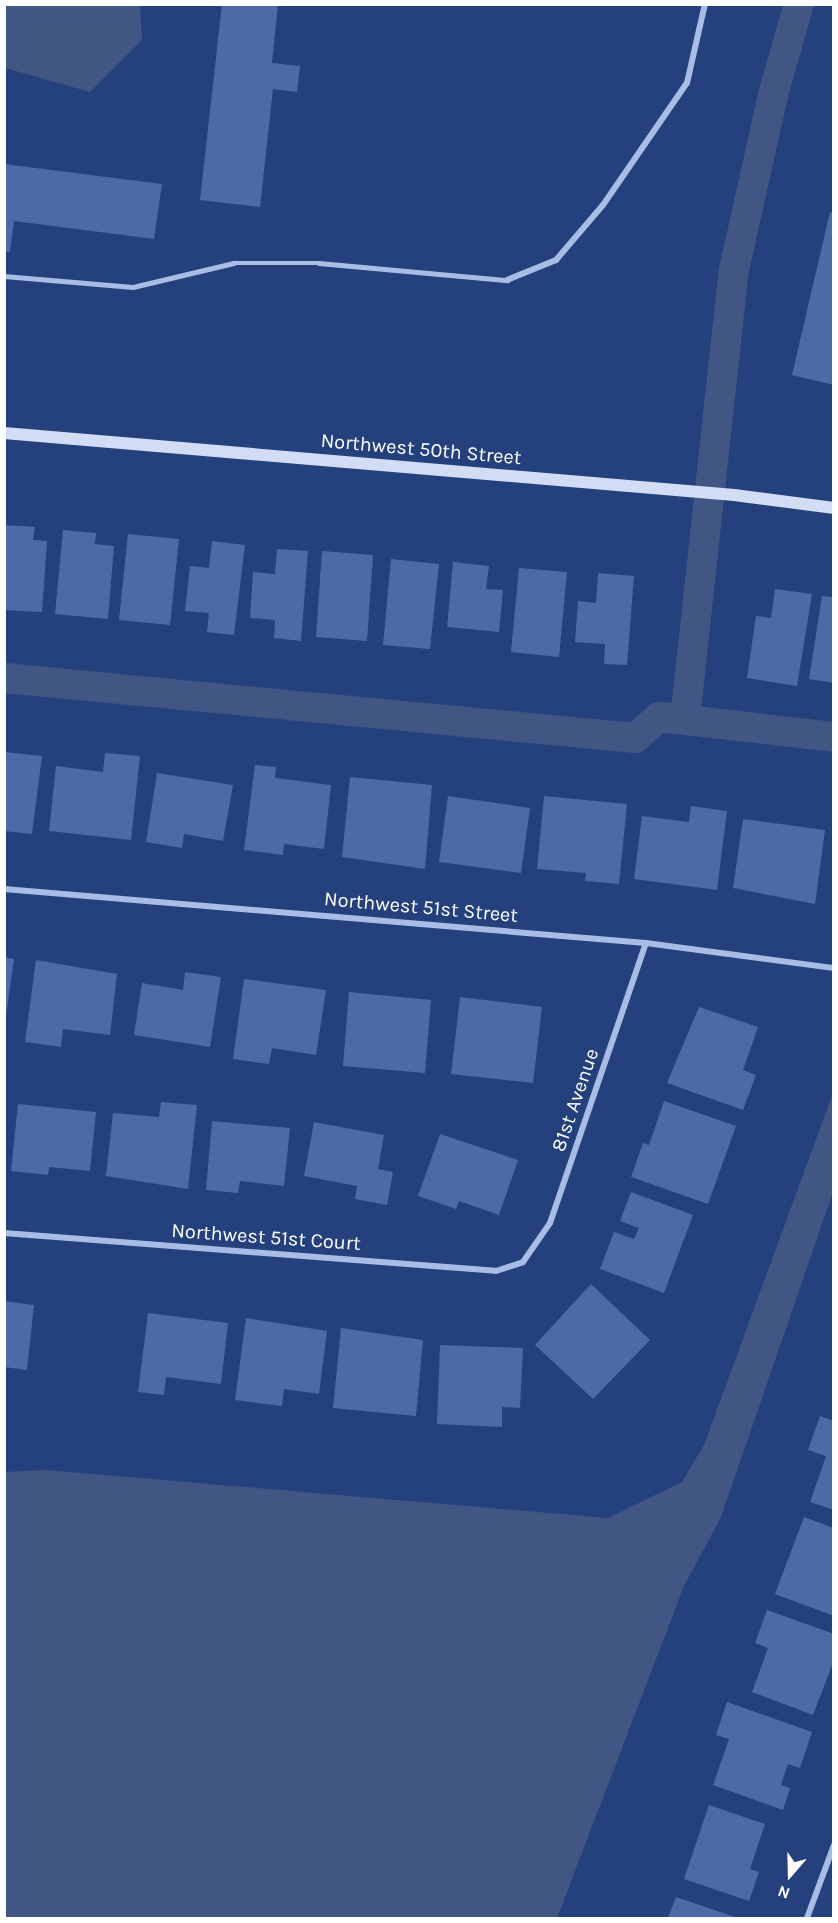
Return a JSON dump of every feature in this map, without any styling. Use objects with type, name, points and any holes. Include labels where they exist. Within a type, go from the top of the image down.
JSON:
[{"type":"street","points":[[507,280],[556,260],[603,205],[687,83],[705,4]]},
{"type":"street","name":"Northwest 50th Street","points":[[4,433],[734,495],[834,508]]},
{"type":"street","name":"Northwest 51st Street","points":[[4,889],[646,943],[834,968]]},
{"type":"street","name":"81st Avenue","points":[[523,1262],[550,1224],[646,943]]},
{"type":"street","name":"Northwest 51st Court","points":[[4,1233],[496,1271],[523,1262]]},
{"type":"street","points":[[807,1918],[834,1845]]},
{"type":"lane","points":[[4,276],[133,287],[234,263],[319,263],[507,280]]},
{"type":"water","points":[[4,5],[140,5],[142,40],[90,92],[5,68]]},
{"type":"water","points":[[833,1093],[833,1192],[721,1517],[684,1586],[557,1918],[5,1918],[5,1472],[45,1470],[608,1518],[682,1482],[704,1445]]},
{"type":"building","points":[[222,4],[278,4],[272,63],[300,66],[297,92],[273,89],[260,207],[200,200]]},
{"type":"building","points":[[4,164],[162,184],[154,239],[14,221],[10,252],[4,251]]},
{"type":"building","points":[[830,212],[834,213],[834,385],[792,375]]},
{"type":"building","points":[[4,525],[35,527],[33,540],[47,541],[42,612],[4,610]]},
{"type":"building","points":[[63,530],[96,533],[95,544],[114,546],[108,619],[55,614]]},
{"type":"building","points":[[128,534],[179,539],[170,625],[119,620]]},
{"type":"building","points":[[212,541],[245,545],[234,635],[207,632],[209,613],[185,611],[190,566],[209,568]]},
{"type":"building","points":[[277,549],[308,551],[301,641],[274,638],[275,620],[250,618],[253,572],[275,574]]},
{"type":"building","points":[[322,551],[373,555],[367,641],[316,637]]},
{"type":"building","points":[[391,559],[439,564],[430,649],[383,645]]},
{"type":"building","points":[[453,562],[489,566],[486,589],[503,590],[499,632],[447,627]]},
{"type":"building","points":[[519,568],[567,572],[559,657],[511,652]]},
{"type":"building","points":[[598,573],[634,576],[627,665],[604,664],[605,644],[575,642],[578,601],[596,603]]},
{"type":"building","points":[[775,589],[812,594],[797,686],[747,678],[756,616],[771,618]]},
{"type":"building","points":[[822,596],[834,597],[834,683],[809,679]]},
{"type":"building","points":[[4,752],[42,756],[32,834],[4,831]]},
{"type":"building","points":[[105,753],[140,756],[131,840],[49,831],[56,766],[103,772]]},
{"type":"building","points":[[255,765],[276,767],[275,778],[331,785],[324,849],[284,844],[283,855],[244,850]]},
{"type":"building","points":[[157,773],[233,785],[223,841],[184,834],[182,848],[146,842]]},
{"type":"building","points":[[350,777],[432,785],[425,869],[342,857]]},
{"type":"building","points":[[448,796],[530,808],[521,873],[439,862]]},
{"type":"building","points":[[544,796],[627,804],[619,884],[585,881],[586,873],[537,869]]},
{"type":"building","points":[[691,806],[727,811],[717,890],[634,879],[642,816],[689,822]]},
{"type":"building","points":[[743,819],[825,830],[815,904],[733,888]]},
{"type":"building","points":[[4,957],[14,959],[6,1016],[4,1016]]},
{"type":"building","points":[[36,960],[117,974],[110,1035],[63,1029],[61,1047],[25,1042]]},
{"type":"building","points":[[185,972],[221,977],[210,1047],[134,1035],[142,983],[183,990]]},
{"type":"building","points":[[244,979],[326,990],[316,1055],[272,1048],[269,1064],[233,1059]]},
{"type":"building","points":[[349,992],[431,1000],[425,1073],[343,1066]]},
{"type":"building","points":[[460,997],[542,1007],[533,1083],[451,1074]]},
{"type":"building","points":[[699,1007],[758,1027],[743,1070],[756,1075],[743,1110],[667,1083]]},
{"type":"building","points":[[664,1101],[736,1126],[708,1204],[631,1177],[643,1143],[649,1145]]},
{"type":"building","points":[[161,1102],[197,1105],[188,1189],[106,1176],[113,1113],[159,1117]]},
{"type":"building","points":[[18,1104],[96,1112],[90,1171],[49,1167],[48,1175],[11,1171]]},
{"type":"building","points":[[212,1121],[290,1128],[284,1186],[240,1181],[238,1193],[206,1190]]},
{"type":"building","points":[[314,1122],[384,1135],[378,1169],[393,1172],[387,1205],[355,1199],[357,1186],[304,1176]]},
{"type":"building","points":[[440,1134],[518,1160],[499,1215],[459,1201],[456,1209],[418,1196]]},
{"type":"building","points":[[631,1192],[693,1215],[664,1293],[600,1269],[614,1232],[634,1239],[639,1228],[620,1221]]},
{"type":"building","points":[[591,1284],[650,1340],[593,1399],[535,1345]]},
{"type":"building","points":[[4,1301],[34,1305],[27,1370],[4,1367]]},
{"type":"building","points":[[148,1313],[228,1323],[221,1384],[166,1377],[164,1395],[138,1392]]},
{"type":"building","points":[[246,1318],[327,1331],[319,1394],[284,1389],[282,1406],[235,1400]]},
{"type":"building","points":[[341,1328],[423,1340],[416,1416],[333,1408]]},
{"type":"building","points":[[440,1345],[523,1348],[520,1408],[502,1407],[502,1427],[437,1424]]},
{"type":"building","points":[[820,1416],[834,1421],[834,1510],[810,1502],[826,1456],[808,1450]]},
{"type":"building","points":[[804,1517],[834,1528],[834,1616],[775,1594]]},
{"type":"building","points":[[767,1610],[834,1634],[834,1660],[813,1715],[752,1692],[768,1648],[755,1643]]},
{"type":"building","points":[[727,1702],[812,1732],[800,1768],[788,1764],[781,1785],[790,1788],[783,1810],[713,1785],[729,1739],[716,1735]]},
{"type":"building","points":[[709,1805],[765,1824],[750,1869],[759,1872],[749,1901],[684,1879]]},
{"type":"building","points":[[676,1897],[738,1918],[668,1918]]},
{"type":"waterway","points":[[685,719],[734,270],[773,95],[799,4]]},
{"type":"waterway","points":[[4,678],[635,738],[659,717],[834,737]]}]
